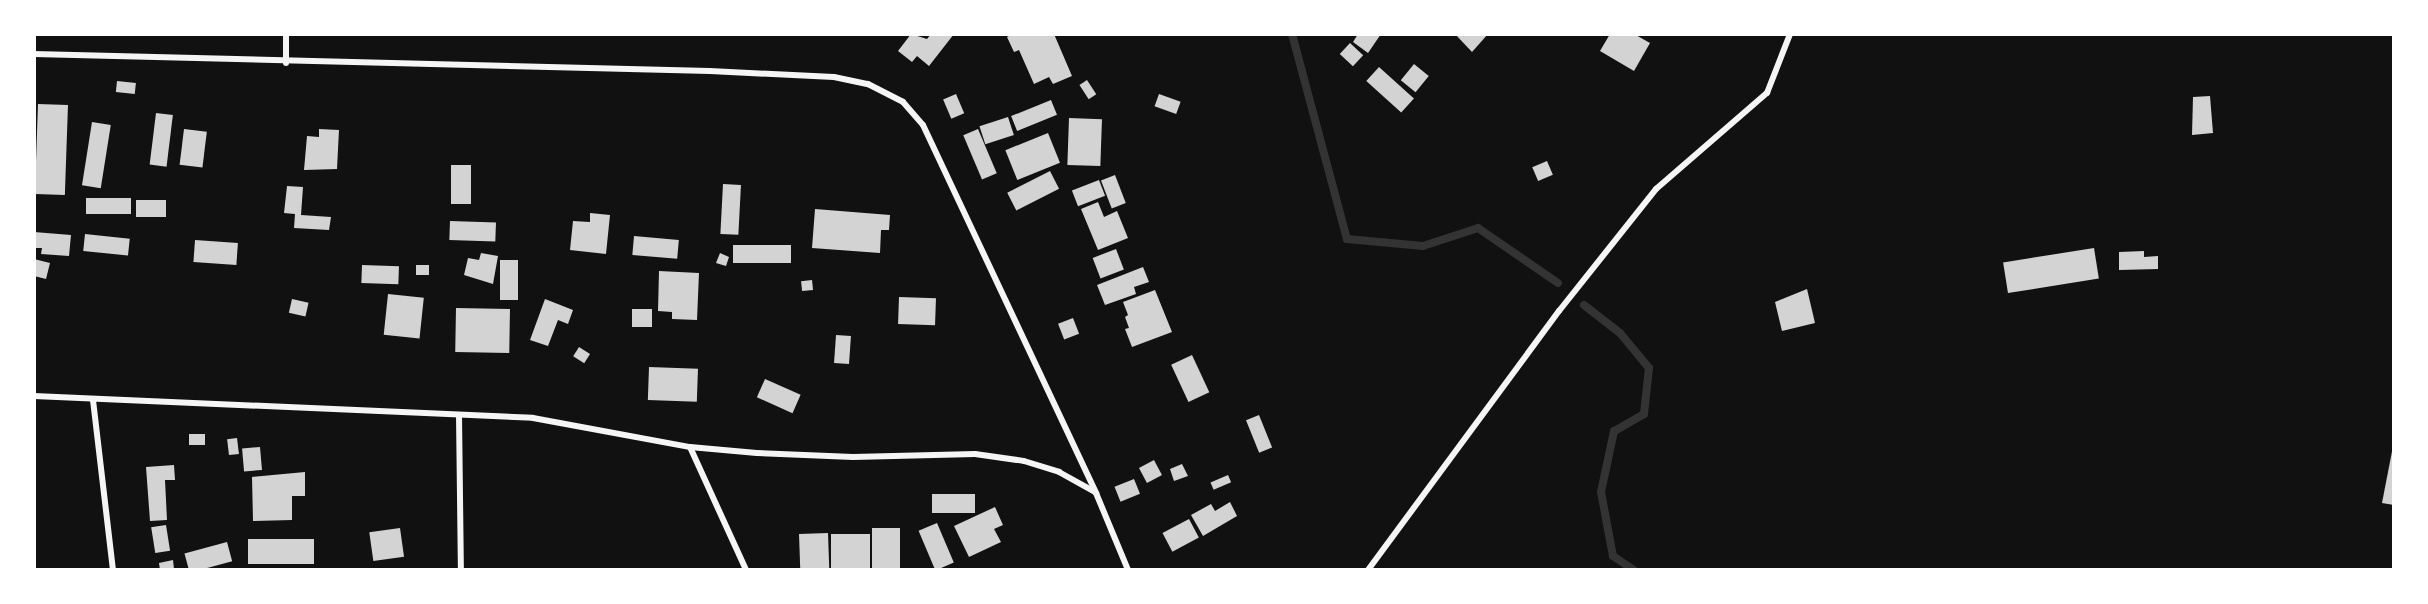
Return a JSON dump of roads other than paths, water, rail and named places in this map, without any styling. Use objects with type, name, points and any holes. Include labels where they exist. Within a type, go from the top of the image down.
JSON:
[{"type":"street","points":[[286,34],[286,63]]},
{"type":"street","points":[[1368,570],[1559,311],[1656,189],[1767,93],[1790,34]]},
{"type":"street","points":[[34,54],[834,77],[868,84],[903,102],[923,125],[1096,493],[1128,570]]},
{"type":"street","points":[[34,396],[93,400],[157,399],[533,418],[690,447],[853,457],[975,454],[1050,469],[1096,493]]},
{"type":"street","points":[[93,400],[113,570]]},
{"type":"street","points":[[459,415],[461,570]]},
{"type":"street","points":[[690,447],[746,570]]},
{"type":"waterway","points":[[1292,34],[1347,239],[1423,246],[1478,228],[1558,283]]},
{"type":"waterway","points":[[1584,305],[1620,333],[1649,368],[1644,414],[1614,431],[1601,492],[1613,556],[1634,570]]}]
